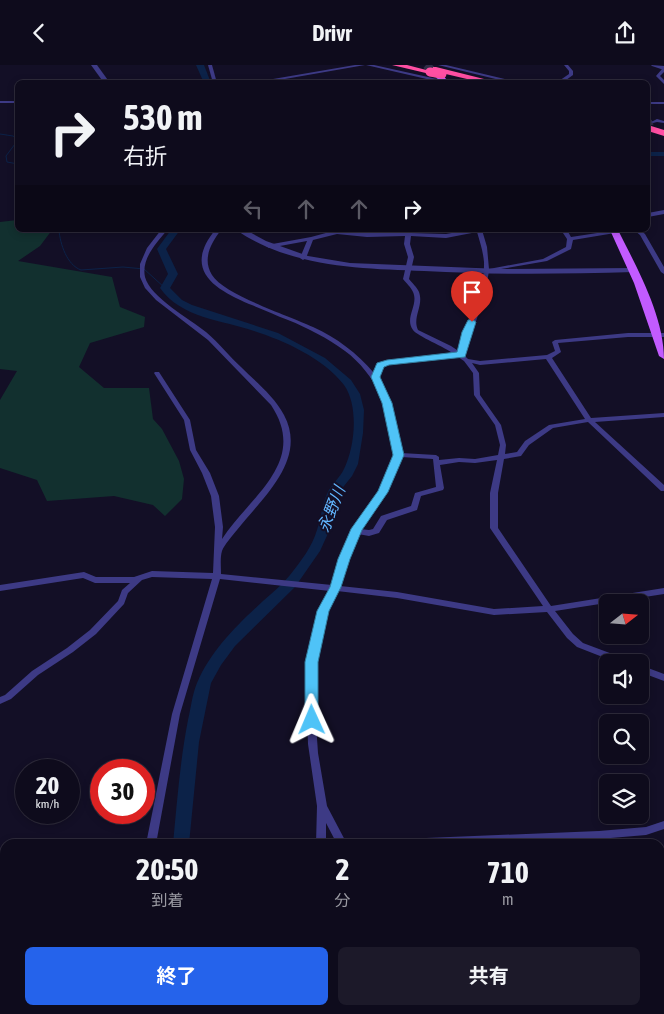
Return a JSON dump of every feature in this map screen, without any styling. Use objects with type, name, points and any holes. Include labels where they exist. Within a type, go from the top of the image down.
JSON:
[{"type":"highway","points":[[396,65],[465,80]]},
{"type":"highway","points":[[414,65],[436,74],[476,80]]},
{"type":"highway","points":[[652,124],[664,128]]},
{"type":"highway","points":[[652,124],[664,133]]},
{"type":"main road","points":[[615,232],[634,270],[661,335],[664,356]]},
{"type":"street","points":[[94,65],[105,80]]},
{"type":"street","points":[[210,65],[214,80]]},
{"type":"street","points":[[270,80],[363,65]]},
{"type":"street","points":[[368,65],[492,80]]},
{"type":"street","points":[[563,80],[571,75],[571,71],[566,65]]},
{"type":"street","points":[[654,65],[664,69],[658,76],[664,83]]},
{"type":"street","points":[[436,74],[447,80]]},
{"type":"street","points":[[0,102],[15,102]]},
{"type":"street","points":[[650,103],[664,103]]},
{"type":"street","points":[[652,124],[664,118]]},
{"type":"street","points":[[652,124],[664,122]]},
{"type":"street","points":[[650,215],[664,212]]},
{"type":"street","points":[[162,232],[148,249],[144,258],[143,274],[148,290],[162,304],[199,329],[219,346],[274,402],[279,409],[286,429],[286,451],[281,469],[274,482],[230,531],[219,549]]},
{"type":"street","points":[[216,232],[207,244],[204,257],[207,270],[217,284],[243,299],[316,331],[354,355],[375,377],[387,403],[399,455],[383,492],[373,507],[367,512],[356,531],[344,559],[336,587],[323,611],[311,662],[312,735],[322,806],[321,839]]},
{"type":"street","points":[[244,232],[269,246],[303,258],[326,263],[488,272],[634,270]]},
{"type":"street","points":[[269,246],[311,239],[337,232],[367,235],[409,232],[446,236],[464,232]]},
{"type":"street","points":[[409,232],[407,243],[411,257],[406,279],[416,291],[418,303],[412,325],[416,331],[464,357],[480,363],[548,357],[558,353],[555,343],[562,341],[628,335],[661,335]]},
{"type":"street","points":[[479,232],[486,245],[488,272],[476,312],[467,332],[464,357],[476,373],[477,395],[498,425],[503,445],[494,493],[494,528],[548,609],[570,637],[580,645],[604,654]]},
{"type":"street","points":[[488,272],[545,260],[569,247],[570,239],[565,232]]},
{"type":"street","points":[[570,239],[608,232]]},
{"type":"street","points":[[640,232],[664,272]]},
{"type":"street","points":[[303,258],[311,239]]},
{"type":"street","points":[[656,258],[664,255]]},
{"type":"street","points":[[375,377],[380,365],[387,363],[464,357]]},
{"type":"street","points":[[548,357],[589,420],[664,489]]},
{"type":"street","points":[[152,839],[176,714],[217,575],[220,527],[215,496],[206,473],[193,450],[187,420],[157,373]]},
{"type":"street","points":[[436,463],[459,460],[475,461],[519,454],[527,443],[551,426],[589,420],[664,415]]},
{"type":"street","points":[[356,531],[369,533],[376,531],[384,517],[414,508],[418,495],[440,488],[436,457],[399,455]]},
{"type":"street","points":[[0,588],[84,575],[95,580],[139,579],[152,574],[217,575],[397,595],[494,612],[548,609],[664,591]]},
{"type":"street","points":[[0,701],[8,697],[35,673],[93,632],[121,602],[125,592],[139,579]]},
{"type":"street","points":[[649,672],[664,678]]},
{"type":"street","points":[[322,806],[339,839]]},
{"type":"street","points":[[501,839],[646,831],[664,825]]},
{"type":"green space","points":[[15,220],[15,232],[50,232],[40,246],[18,261],[112,277],[120,307],[145,317],[144,327],[90,343],[79,367],[104,388],[149,388],[153,419],[162,429],[179,461],[184,479],[182,499],[165,516],[153,505],[114,496],[47,501],[37,480],[0,468],[0,400],[17,371],[0,369],[0,222]]},
{"type":"waterway","points":[[200,65],[207,80]]},
{"type":"waterway","points":[[0,134],[15,137]]},
{"type":"waterway","points":[[15,144],[6,156],[7,162],[15,163]]},
{"type":"waterway","name":"永野川","points":[[650,154],[664,154]]},
{"type":"waterway","points":[[59,232],[68,259],[81,270],[123,267],[144,269],[165,288]]},
{"type":"waterway","name":"永野川","points":[[174,232],[163,245],[162,249],[173,274],[165,288],[170,295],[178,302],[200,312],[274,335],[322,360],[347,382],[355,394],[358,410],[356,444],[352,464],[348,473],[334,491],[324,529],[314,551],[290,584],[230,642],[209,672],[204,683],[194,727],[182,839]]},
{"type":"tunnel","points":[[426,65],[440,77]]},
{"type":"route","points":[[312,720],[311,662],[323,611],[336,587],[344,559],[357,529],[367,512],[373,507],[383,492],[399,455],[387,403],[375,377],[380,365],[387,363],[462,355],[467,332],[472,322]]}]
